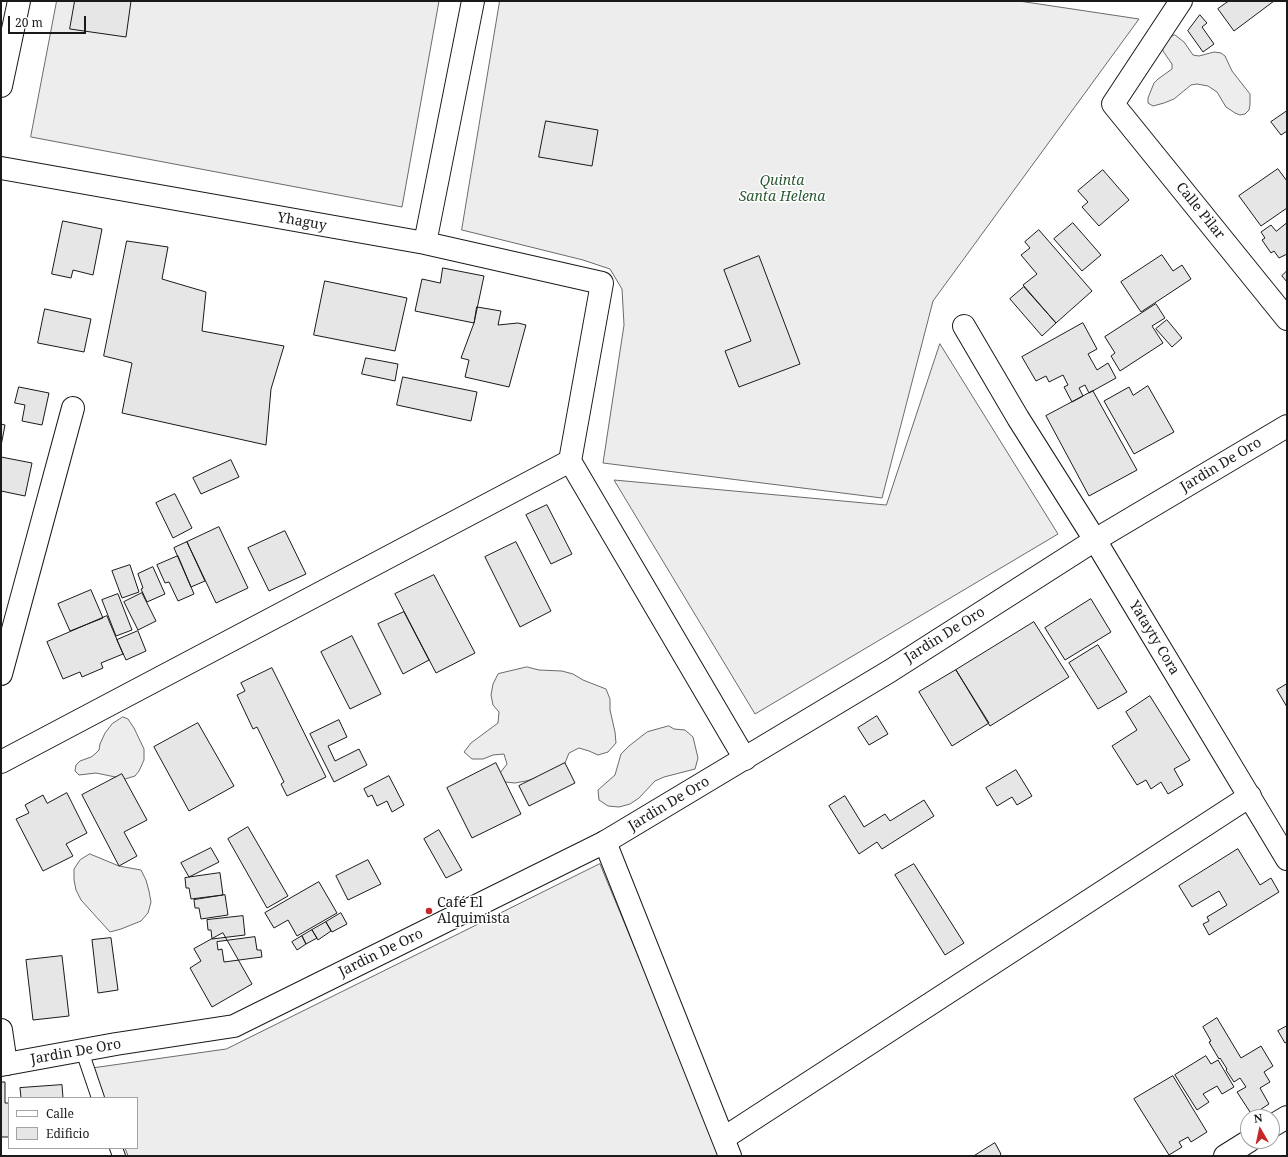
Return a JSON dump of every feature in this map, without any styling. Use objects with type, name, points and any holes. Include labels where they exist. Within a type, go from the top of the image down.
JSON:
[{"type":"street","points":[[1,86],[20,1]]},
{"type":"street","points":[[425,244],[473,1]]},
{"type":"street","name":"Calle Pilar","points":[[1181,1],[1113,104],[1287,319]]},
{"type":"street","name":"Yhaguy","points":[[1,168],[425,244],[602,283],[570,461]]},
{"type":"street","name":"Yatayty Cora","points":[[964,326],[1018,418],[1095,540],[1287,859]]},
{"type":"street","points":[[1,674],[73,408]]},
{"type":"street","name":"Jardin De Oro","points":[[3,1065],[234,1026],[606,842],[890,671],[1095,540],[1287,426]]},
{"type":"street","points":[[1,762],[570,461],[745,759]]},
{"type":"street","points":[[606,842],[727,1147],[1250,796]]},
{"type":"street","points":[[1,1030],[3,1065]]},
{"type":"street","points":[[1225,1156],[1240,1147]]},
{"type":"lane","points":[[82,1051],[98,1097]]},
{"type":"shaded area","points":[[57,1],[439,1],[402,207],[31,137]]},
{"type":"shaded area","name":"Quinta Santa Helena","points":[[500,1],[1019,1],[1139,19],[933,301],[882,498],[603,463],[624,325],[622,289],[610,269],[583,260],[462,230]]},
{"type":"shaded area","points":[[1175,35],[1184,42],[1193,55],[1199,56],[1214,52],[1221,53],[1225,56],[1232,71],[1250,94],[1249,110],[1245,114],[1240,115],[1235,113],[1226,107],[1217,92],[1208,86],[1197,84],[1191,85],[1174,99],[1164,103],[1153,106],[1148,103],[1148,98],[1154,83],[1172,69],[1172,64],[1163,51],[1162,46],[1165,40]]},
{"type":"shaded area","points":[[940,344],[1058,534],[755,714],[614,480],[886,505]]},
{"type":"shaded area","points":[[527,667],[539,670],[562,671],[573,674],[583,680],[606,689],[610,699],[610,710],[616,743],[608,752],[598,755],[579,748],[569,753],[565,763],[556,771],[547,775],[515,783],[505,782],[500,773],[507,764],[504,754],[493,755],[483,759],[472,759],[464,752],[471,743],[498,723],[499,712],[493,705],[491,695],[493,684],[498,674]]},
{"type":"shaded area","points":[[123,717],[128,719],[134,728],[144,749],[144,760],[139,771],[135,776],[125,779],[96,773],[79,775],[75,771],[76,765],[80,761],[91,757],[99,750],[105,733],[112,724]]},
{"type":"shaded area","points":[[669,726],[674,729],[685,730],[693,737],[698,758],[695,769],[664,777],[655,781],[639,798],[630,804],[619,807],[608,806],[599,800],[598,790],[615,775],[621,754],[647,732]]},
{"type":"shaded area","points":[[90,854],[119,866],[141,870],[146,880],[151,902],[148,913],[141,921],[110,932],[81,900],[76,890],[74,869],[80,860]]},
{"type":"shaded area","points":[[600,864],[721,1156],[128,1156],[125,1149],[138,1149],[138,1097],[104,1097],[92,1068],[226,1049]]},
{"type":"building","points":[[75,1],[131,1],[126,37],[70,29]]},
{"type":"building","points":[[1229,1],[1274,1],[1234,31],[1218,9]]},
{"type":"building","points":[[1200,15],[1207,23],[1202,27],[1214,44],[1203,52],[1188,31]]},
{"type":"building","points":[[1287,111],[1287,131],[1281,135],[1271,122]]},
{"type":"building","points":[[546,121],[598,130],[592,166],[539,157]]},
{"type":"building","points":[[1278,169],[1287,181],[1287,208],[1261,226],[1239,196]]},
{"type":"building","points":[[1103,170],[1129,200],[1099,226],[1082,207],[1088,202],[1078,191]]},
{"type":"building","points":[[63,221],[102,229],[93,275],[73,270],[71,278],[52,274]]},
{"type":"building","points":[[1073,223],[1101,255],[1082,271],[1054,239]]},
{"type":"building","points":[[1287,223],[1287,254],[1279,258],[1274,251],[1271,253],[1262,240],[1265,238],[1261,232],[1271,225],[1276,231]]},
{"type":"building","points":[[1039,230],[1092,291],[1056,323],[1023,285],[1037,274],[1021,255],[1030,248],[1025,242]]},
{"type":"building","points":[[127,241],[168,247],[162,279],[206,292],[202,331],[284,346],[271,389],[266,445],[122,413],[132,363],[104,356]]},
{"type":"building","points":[[1162,255],[1173,271],[1182,265],[1191,279],[1141,312],[1121,282]]},
{"type":"building","points":[[759,256],[800,364],[739,387],[725,351],[751,341],[724,270]]},
{"type":"building","points":[[443,268],[484,276],[474,323],[415,311],[422,279],[440,283]]},
{"type":"building","points":[[1287,271],[1287,282],[1282,276]]},
{"type":"building","points":[[325,281],[407,298],[395,351],[314,335]]},
{"type":"building","points":[[1024,287],[1056,323],[1042,336],[1010,299]]},
{"type":"building","points":[[1156,304],[1165,318],[1152,326],[1163,343],[1120,371],[1111,356],[1115,353],[1105,337]]},
{"type":"building","points":[[477,307],[501,311],[498,325],[518,323],[526,325],[509,387],[465,377],[469,360],[461,358],[474,323]]},
{"type":"building","points":[[45,309],[91,319],[84,352],[38,343]]},
{"type":"building","points":[[1167,320],[1182,338],[1172,347],[1156,329]]},
{"type":"building","points":[[1083,323],[1097,349],[1088,354],[1097,370],[1108,363],[1116,378],[1089,393],[1085,385],[1079,388],[1083,396],[1072,402],[1064,387],[1068,385],[1063,375],[1049,382],[1046,376],[1036,381],[1022,357]]},
{"type":"building","points":[[366,358],[398,364],[395,381],[362,374]]},
{"type":"building","points":[[403,377],[477,392],[471,421],[397,405]]},
{"type":"building","points":[[1148,386],[1174,432],[1134,454],[1104,401],[1129,387],[1133,395]]},
{"type":"building","points":[[19,387],[49,393],[42,425],[22,421],[25,405],[15,403]]},
{"type":"building","points":[[1093,391],[1137,470],[1089,496],[1046,416]]},
{"type":"building","points":[[1,424],[5,425],[1,446]]},
{"type":"building","points":[[1,457],[32,463],[25,496],[1,491]]},
{"type":"building","points":[[231,460],[239,477],[201,494],[193,478]]},
{"type":"building","points":[[175,494],[192,528],[173,538],[156,503]]},
{"type":"building","points":[[547,505],[572,554],[551,564],[526,515]]},
{"type":"building","points":[[219,527],[248,588],[216,603],[187,542]]},
{"type":"building","points":[[285,531],[306,574],[269,591],[248,548]]},
{"type":"building","points":[[187,542],[205,581],[191,587],[174,548]]},
{"type":"building","points":[[516,542],[551,611],[520,627],[485,557]]},
{"type":"building","points":[[178,556],[194,594],[178,601],[169,582],[165,583],[157,565]]},
{"type":"building","points":[[130,565],[139,592],[122,598],[112,571]]},
{"type":"building","points":[[153,567],[165,594],[147,602],[141,589],[143,588],[138,574]]},
{"type":"building","points":[[434,575],[475,653],[436,673],[395,594]]},
{"type":"building","points":[[91,590],[103,618],[70,631],[58,604]]},
{"type":"building","points":[[142,593],[156,621],[138,630],[124,602]]},
{"type":"building","points":[[118,594],[132,630],[116,636],[102,600]]},
{"type":"building","points":[[1091,599],[1111,632],[1065,660],[1045,628]]},
{"type":"building","points":[[404,612],[429,660],[403,674],[378,624]]},
{"type":"building","points":[[107,616],[123,654],[101,663],[103,668],[82,677],[80,672],[63,679],[47,642]]},
{"type":"building","points":[[1034,622],[1069,677],[990,726],[956,670]]},
{"type":"building","points":[[138,631],[146,651],[126,660],[117,640]]},
{"type":"building","points":[[352,636],[381,694],[350,709],[321,652]]},
{"type":"building","points":[[1098,645],[1127,692],[1098,709],[1069,663]]},
{"type":"building","points":[[272,668],[326,777],[287,796],[281,784],[284,782],[257,727],[253,729],[237,695],[245,691],[241,683]]},
{"type":"building","points":[[956,670],[989,723],[952,746],[919,692]]},
{"type":"building","points":[[1287,684],[1287,707],[1277,690]]},
{"type":"building","points":[[1150,696],[1190,760],[1174,769],[1183,785],[1168,794],[1161,782],[1151,789],[1146,780],[1137,785],[1112,746],[1137,730],[1126,712]]},
{"type":"building","points":[[877,716],[888,734],[869,745],[858,728]]},
{"type":"building","points":[[339,720],[347,737],[328,746],[335,761],[359,749],[367,765],[334,782],[310,734]]},
{"type":"building","points":[[198,723],[234,786],[189,811],[154,747]]},
{"type":"building","points":[[496,763],[521,814],[472,838],[447,788]]},
{"type":"building","points":[[565,763],[575,783],[529,806],[519,786]]},
{"type":"building","points":[[1016,770],[1032,796],[1017,805],[1012,797],[997,806],[986,788]]},
{"type":"building","points":[[122,774],[147,820],[124,832],[137,856],[119,866],[82,795]]},
{"type":"building","points":[[389,776],[404,805],[392,812],[387,801],[377,806],[372,795],[368,797],[364,789]]},
{"type":"building","points":[[67,793],[87,833],[66,844],[73,856],[43,871],[16,819],[29,813],[25,805],[43,795],[47,803]]},
{"type":"building","points":[[845,796],[864,827],[885,814],[890,821],[924,800],[934,816],[882,849],[877,842],[859,854],[829,806]]},
{"type":"building","points":[[248,827],[288,896],[267,908],[228,839]]},
{"type":"building","points":[[439,830],[462,870],[446,878],[424,839]]},
{"type":"building","points":[[211,848],[219,862],[189,877],[181,863]]},
{"type":"building","points":[[1238,849],[1260,885],[1271,878],[1279,892],[1209,935],[1203,924],[1209,921],[1207,917],[1227,905],[1219,891],[1192,907],[1179,886]]},
{"type":"building","points":[[368,860],[381,884],[348,900],[336,876]]},
{"type":"building","points":[[914,864],[964,943],[945,955],[895,875]]},
{"type":"building","points":[[220,873],[223,895],[191,899],[189,888],[186,888],[185,878]]},
{"type":"building","points":[[319,882],[337,913],[297,936],[288,920],[274,928],[265,913]]},
{"type":"building","points":[[225,895],[228,915],[201,919],[199,908],[195,908],[194,900]]},
{"type":"building","points":[[341,913],[347,924],[332,932],[326,922]]},
{"type":"building","points":[[243,916],[245,935],[212,939],[211,930],[208,930],[207,920]]},
{"type":"building","points":[[326,922],[331,931],[318,940],[312,930]]},
{"type":"building","points":[[312,930],[317,938],[306,944],[302,936]]},
{"type":"building","points":[[223,933],[252,984],[212,1007],[190,968],[201,961],[194,949]]},
{"type":"building","points":[[302,936],[306,944],[297,950],[292,942]]},
{"type":"building","points":[[255,937],[257,950],[261,950],[262,957],[224,962],[222,949],[218,950],[217,942]]},
{"type":"building","points":[[111,938],[118,990],[98,993],[92,940]]},
{"type":"building","points":[[62,956],[69,1016],[33,1020],[26,960]]},
{"type":"building","points":[[1217,1018],[1241,1058],[1261,1046],[1273,1066],[1264,1072],[1270,1082],[1260,1088],[1269,1104],[1261,1109],[1248,1109],[1237,1092],[1246,1087],[1240,1078],[1234,1082],[1209,1042],[1211,1041],[1203,1027]]},
{"type":"building","points":[[1287,1026],[1287,1042],[1285,1043],[1278,1031]]},
{"type":"building","points":[[1206,1056],[1211,1064],[1218,1060],[1234,1087],[1222,1094],[1217,1086],[1203,1094],[1209,1102],[1197,1110],[1175,1075]]},
{"type":"building","points":[[1173,1076],[1207,1132],[1191,1142],[1188,1137],[1179,1142],[1182,1147],[1169,1155],[1134,1099]]},
{"type":"building","points":[[1,1082],[5,1082],[5,1103],[8,1103],[8,1137],[1,1137]]},
{"type":"building","points":[[62,1085],[63,1097],[21,1097],[20,1088]]},
{"type":"building","points":[[995,1143],[1001,1154],[999,1156],[974,1156]]},
{"type":"place","name":"Café El Alquimista","points":[[429,911]]}]
